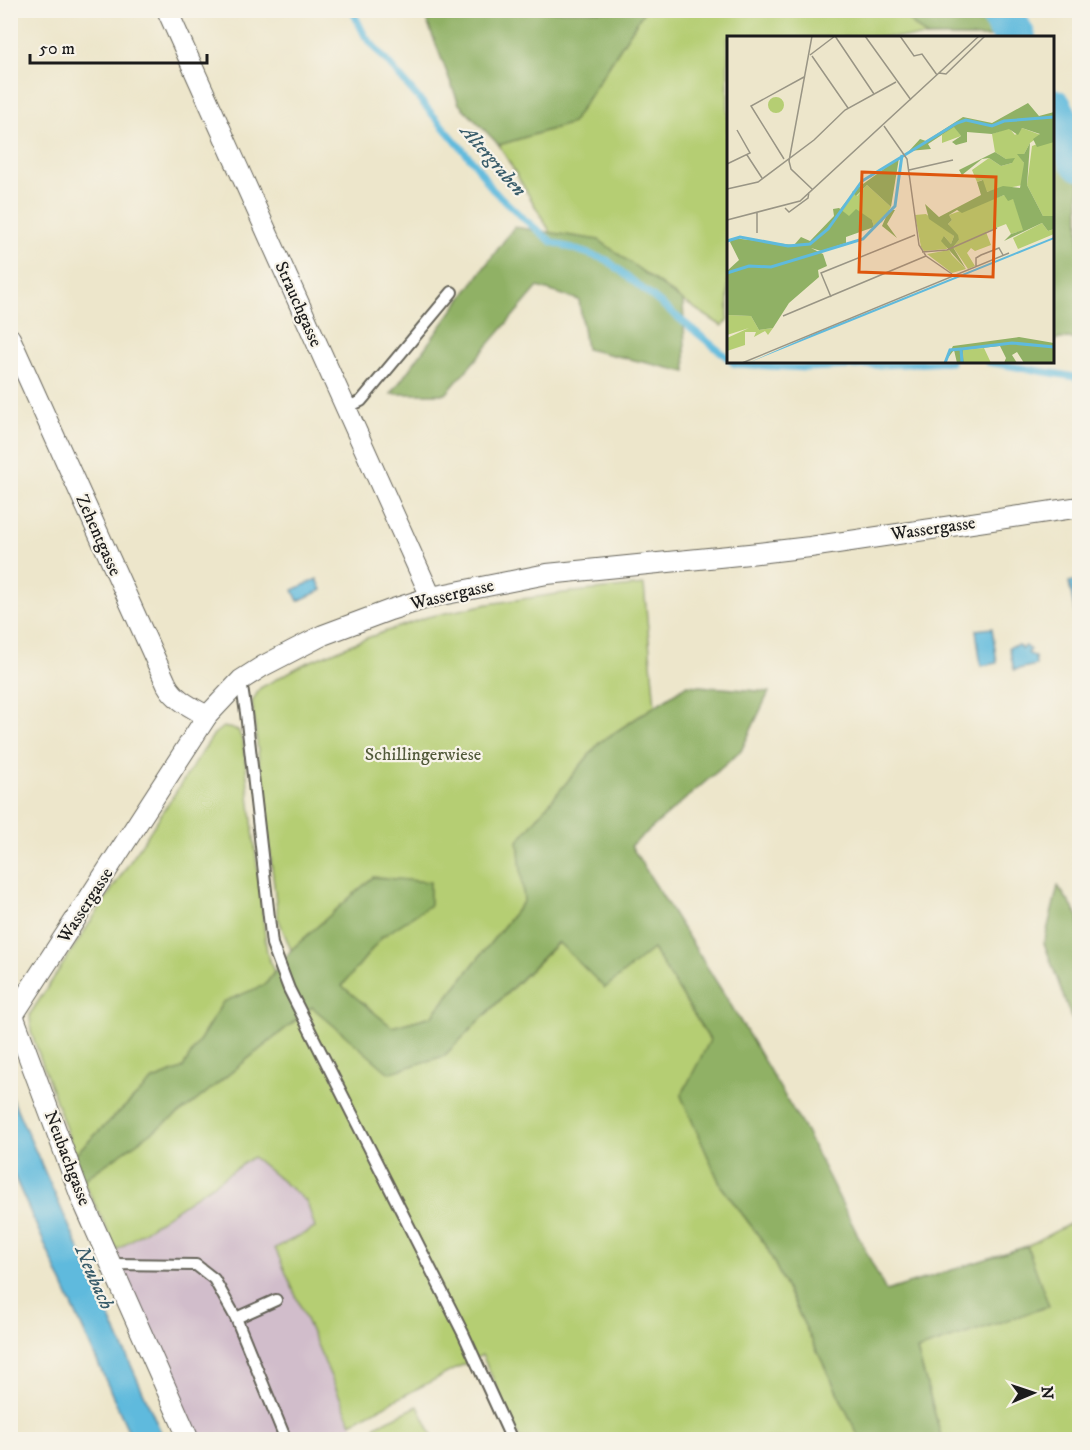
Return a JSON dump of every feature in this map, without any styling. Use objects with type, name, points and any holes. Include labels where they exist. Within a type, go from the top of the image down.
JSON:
[{"type":"street","name":"Strauchgasse","points":[[167,10],[431,597]]},
{"type":"street","name":"Zehentgasse","points":[[10,338],[166,685],[179,699],[207,716]]},
{"type":"street","name":"Wassergasse","points":[[12,1010],[207,716],[241,680],[262,666],[323,635],[431,597],[547,574],[798,548],[1080,507]]},
{"type":"street","name":"Neubachgasse","points":[[12,1010],[81,1197],[189,1440]]},
{"type":"lane","points":[[346,408],[361,401],[452,292]]},
{"type":"lane","points":[[241,680],[272,944],[289,989],[463,1333],[512,1440]]},
{"type":"lane","points":[[111,1264],[196,1265],[214,1279],[236,1318],[286,1440]]},
{"type":"lane","points":[[236,1318],[276,1300]]},
{"type":"shaded area","points":[[253,1157],[307,1202],[315,1228],[275,1248],[358,1439],[198,1439],[123,1276],[117,1250]]},
{"type":"green space","points":[[423,11],[644,11],[572,123],[499,145],[459,104]]},
{"type":"green space","points":[[644,11],[899,11],[926,36],[727,36],[727,321],[722,326],[599,241],[551,233],[499,145],[572,123]]},
{"type":"green space","points":[[899,11],[986,11],[1000,36],[926,36]]},
{"type":"green space","points":[[1054,132],[1079,183],[1079,341],[1069,338],[1054,340]]},
{"type":"green space","points":[[514,227],[599,240],[683,301],[686,372],[586,349],[579,300],[538,287],[446,394],[391,394]]},
{"type":"green space","name":"Schillingerwiese","points":[[644,585],[655,706],[600,742],[519,840],[524,901],[432,1016],[392,1027],[342,986],[382,937],[429,905],[373,877],[291,950],[278,918],[252,702],[260,688],[304,664],[427,617],[488,604]]},
{"type":"green space","points":[[687,685],[769,692],[741,751],[631,846],[729,1002],[805,1130],[886,1291],[1027,1246],[1049,1306],[917,1350],[942,1439],[860,1439],[765,1244],[721,1186],[681,1096],[710,1040],[653,949],[605,988],[558,942],[444,1056],[389,1073],[312,1007],[191,1105],[83,1180],[75,1154],[153,1080],[182,1069],[223,1002],[265,985],[291,950],[373,877],[430,882],[430,905],[382,937],[342,986],[392,1027],[432,1016],[524,901],[518,841],[600,742]]},
{"type":"green space","points":[[223,727],[238,730],[243,742],[267,953],[274,972],[265,985],[223,1002],[182,1069],[153,1080],[75,1154],[31,1032],[30,1014],[214,734]]},
{"type":"green space","points":[[1058,886],[1079,917],[1079,1022],[1072,1020],[1044,943]]},
{"type":"green space","points":[[559,942],[653,949],[710,1040],[721,1186],[765,1244],[860,1439],[520,1439],[482,1355],[351,1423],[275,1248],[315,1228],[307,1202],[253,1157],[117,1250],[83,1180],[191,1105],[312,1007],[444,1056]]},
{"type":"green space","points":[[1079,1219],[1079,1439],[942,1439],[917,1350],[1048,1306],[1027,1246]]},
{"type":"green space","points":[[418,1406],[434,1439],[381,1439],[375,1426]]},
{"type":"water","points":[[317,579],[322,590],[298,601],[293,590]]},
{"type":"water","points":[[1079,580],[1079,617],[1076,618],[1069,582]]},
{"type":"water","points":[[992,628],[997,663],[981,666],[976,630]]},
{"type":"water","points":[[1018,645],[1022,649],[1025,646],[1030,650],[1028,653],[1035,657],[1036,665],[1014,670],[1009,647]]},
{"type":"water","points":[[10,1097],[164,1439],[132,1439],[11,1169]]},
{"type":"waterway","name":"Altergraben","points":[[352,10],[365,36],[476,165],[492,189],[524,219],[552,242],[607,260],[727,357]]},
{"type":"waterway","points":[[1000,10],[1014,36]]},
{"type":"waterway","points":[[1054,113],[1080,160]]},
{"type":"waterway","name":"Altergraben","points":[[734,363],[806,368],[927,363]]},
{"type":"waterway","name":"Altergraben","points":[[994,363],[1080,378]]},
{"type":"water label","name":"Neubach","points":[[95,1277]]}]
